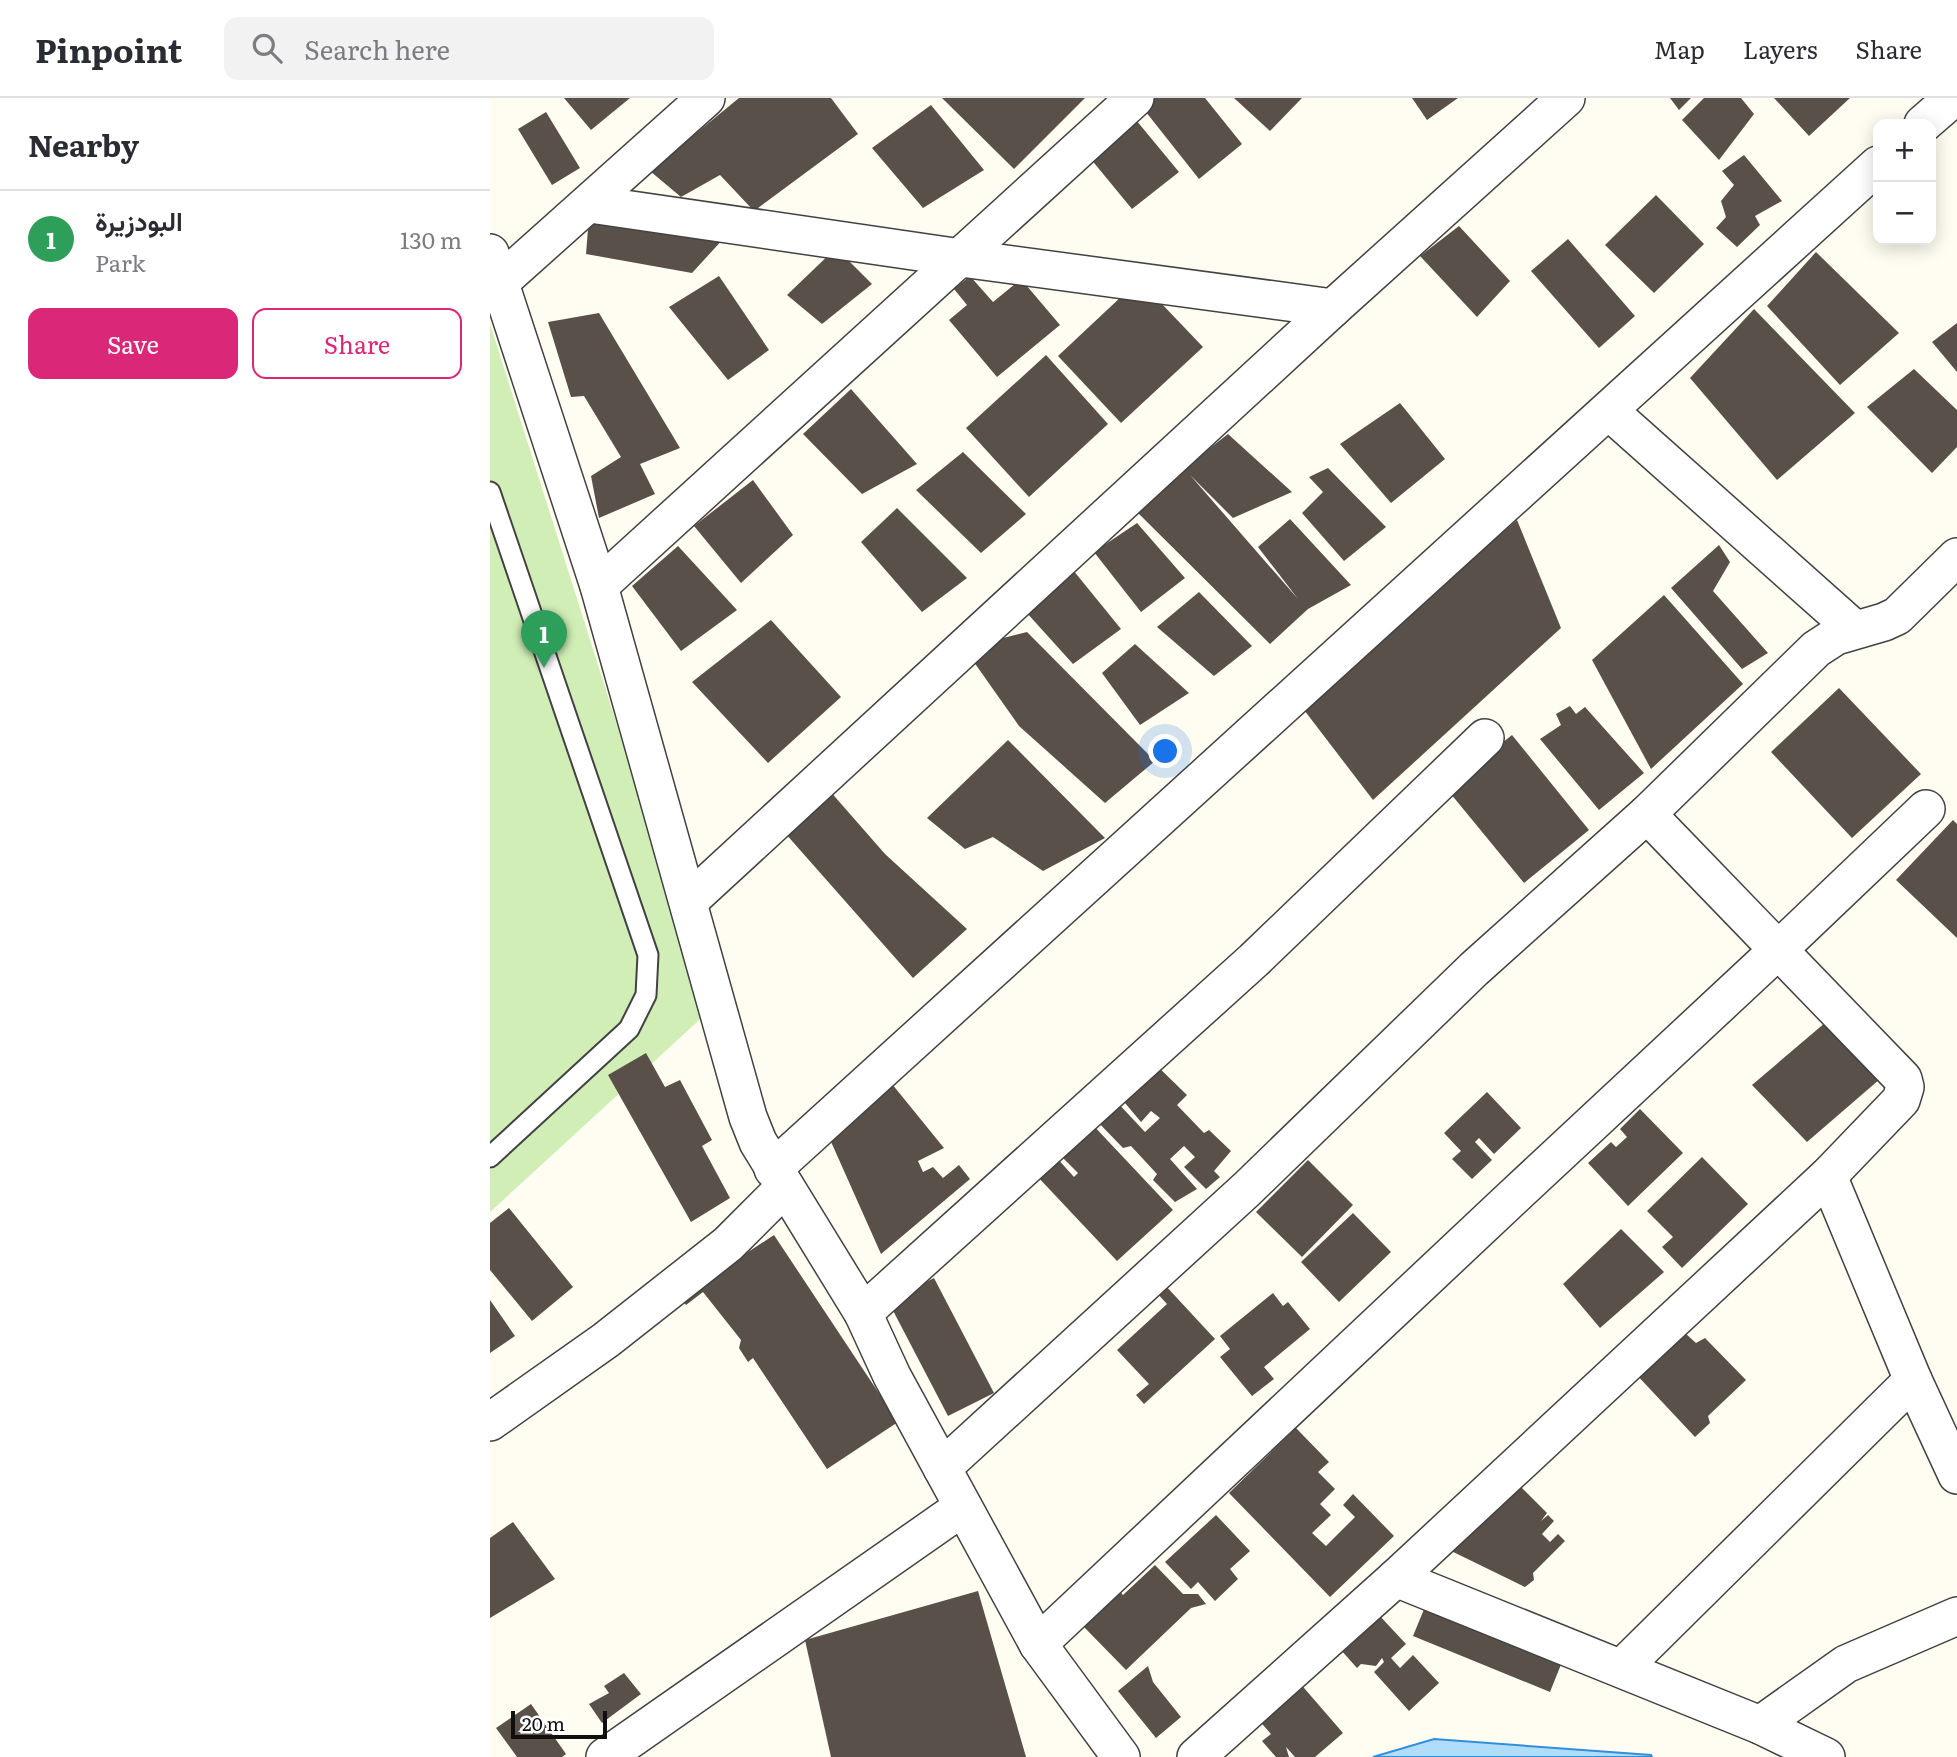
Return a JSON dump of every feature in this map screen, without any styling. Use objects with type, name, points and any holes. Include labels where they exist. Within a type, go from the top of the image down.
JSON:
[{"type":"street","points":[[706,98],[590,204],[494,268],[599,586],[748,1117],[758,1142],[863,1313],[892,1376],[1038,1644],[1121,1757]]},
{"type":"street","points":[[599,586],[1135,98]]},
{"type":"street","points":[[689,901],[1333,308],[1566,98]]},
{"type":"street","points":[[490,1422],[606,1340],[728,1244],[779,1178],[1873,170]]},
{"type":"street","points":[[590,204],[1333,308]]},
{"type":"street","points":[[1609,411],[1854,629]]},
{"type":"street","points":[[942,1468],[1247,1189],[1474,969],[1647,814],[1816,649],[1836,636],[1897,616],[1957,557]]},
{"type":"street","points":[[863,1313],[1254,960],[1485,738]]},
{"type":"street","points":[[1038,1644],[1926,809]]},
{"type":"street","points":[[1196,1757],[1396,1578],[1828,1176],[1900,1100],[1905,1087],[1903,1079],[1647,814]]},
{"type":"street","points":[[1828,1176],[1913,1380],[1957,1475]]},
{"type":"street","points":[[1622,1668],[1913,1380]]},
{"type":"street","points":[[605,1757],[963,1507]]},
{"type":"street","points":[[1396,1578],[1760,1725],[1826,1757]]},
{"type":"street","points":[[1760,1725],[1846,1664],[1957,1616]]},
{"type":"lane","points":[[490,492],[648,955],[646,995],[629,1029],[490,1157]]},
{"type":"green space","points":[[490,324],[708,1012],[490,1212]]},
{"type":"water","points":[[1434,1739],[1651,1755],[1652,1757],[1373,1757]]},
{"type":"building","points":[[564,98],[630,98],[591,130]]},
{"type":"building","points":[[739,98],[831,98],[858,134],[754,211],[720,175],[681,197],[650,171]]},
{"type":"building","points":[[942,98],[1085,98],[1014,169]]},
{"type":"building","points":[[1154,98],[1205,98],[1242,144],[1199,179],[1142,107]]},
{"type":"building","points":[[1234,98],[1302,98],[1270,131]]},
{"type":"building","points":[[1412,98],[1458,98],[1427,120]]},
{"type":"building","points":[[1670,98],[1691,98],[1679,110]]},
{"type":"building","points":[[1704,98],[1741,98],[1754,114],[1719,160],[1682,120]]},
{"type":"building","points":[[1774,98],[1850,98],[1809,136]]},
{"type":"building","points":[[931,105],[984,170],[923,208],[872,148]]},
{"type":"building","points":[[546,112],[580,168],[552,185],[518,129]]},
{"type":"building","points":[[1136,120],[1179,172],[1132,209],[1090,158]]},
{"type":"building","points":[[1744,155],[1782,201],[1755,216],[1760,225],[1737,247],[1716,228],[1726,217],[1721,201],[1734,185],[1722,171]]},
{"type":"building","points":[[1656,195],[1704,244],[1654,293],[1605,245]]},
{"type":"building","points":[[590,204],[736,225],[692,273],[586,254]]},
{"type":"building","points":[[1459,226],[1510,281],[1477,317],[1420,256]]},
{"type":"building","points":[[1568,239],[1635,316],[1599,348],[1531,271]]},
{"type":"building","points":[[836,248],[872,284],[822,324],[787,295]]},
{"type":"building","points":[[1816,252],[1899,333],[1840,385],[1767,306]]},
{"type":"building","points":[[719,276],[769,350],[728,380],[669,307]]},
{"type":"building","points":[[970,276],[993,302],[1021,279],[1060,325],[997,377],[949,320],[967,305],[954,289]]},
{"type":"building","points":[[1139,280],[1203,347],[1121,423],[1058,356]]},
{"type":"building","points":[[1754,309],[1855,413],[1777,480],[1690,378]]},
{"type":"building","points":[[599,313],[680,448],[640,464],[655,494],[599,518],[591,476],[621,457],[584,396],[571,397],[548,322]]},
{"type":"building","points":[[1957,323],[1957,372],[1932,342]]},
{"type":"building","points":[[1046,355],[1108,424],[1029,497],[966,428]]},
{"type":"building","points":[[1914,369],[1957,410],[1957,447],[1932,473],[1867,407]]},
{"type":"building","points":[[851,389],[917,464],[862,494],[803,434]]},
{"type":"building","points":[[1400,403],[1445,459],[1391,503],[1340,444]]},
{"type":"building","points":[[1228,434],[1292,492],[1233,518],[1190,475],[1298,599],[1258,547],[1290,519],[1351,585],[1308,609],[1270,644],[1136,511],[1184,468]]},
{"type":"building","points":[[963,452],[1026,514],[981,553],[916,490]]},
{"type":"building","points":[[1328,468],[1386,527],[1344,561],[1302,513],[1323,492],[1309,477]]},
{"type":"building","points":[[753,480],[793,535],[741,583],[694,526]]},
{"type":"building","points":[[897,508],[967,578],[922,612],[861,542]]},
{"type":"building","points":[[1517,520],[1561,628],[1373,800],[1301,706]]},
{"type":"building","points":[[1137,523],[1185,578],[1141,612],[1094,552]]},
{"type":"building","points":[[1719,545],[1730,562],[1713,591],[1768,653],[1742,669],[1671,588]]},
{"type":"building","points":[[678,546],[737,610],[681,651],[632,586]]},
{"type":"building","points":[[1073,570],[1121,629],[1073,664],[1026,612]]},
{"type":"building","points":[[1199,592],[1252,646],[1214,676],[1157,627]]},
{"type":"building","points":[[1664,595],[1743,684],[1651,769],[1592,660]]},
{"type":"building","points":[[771,620],[841,697],[768,763],[692,682]]},
{"type":"building","points":[[1027,632],[1155,761],[1105,803],[1019,726],[964,648]]},
{"type":"building","points":[[1135,644],[1189,693],[1140,725],[1102,673]]},
{"type":"building","points":[[1839,688],[1921,774],[1852,838],[1771,752]]},
{"type":"building","points":[[1570,706],[1576,714],[1585,707],[1644,773],[1599,810],[1540,739],[1561,725],[1556,714]]},
{"type":"building","points":[[1512,735],[1589,830],[1524,883],[1446,788]]},
{"type":"building","points":[[1008,740],[1105,838],[1043,871],[993,837],[965,849],[927,818]]},
{"type":"building","points":[[829,790],[885,854],[967,929],[913,978],[785,833]]},
{"type":"building","points":[[1953,820],[1957,824],[1957,938],[1896,880]]},
{"type":"building","points":[[1826,1022],[1880,1079],[1807,1142],[1752,1085]]},
{"type":"building","points":[[646,1053],[665,1087],[680,1080],[712,1140],[702,1146],[730,1198],[691,1222],[608,1075]]},
{"type":"building","points":[[1155,1064],[1187,1095],[1177,1105],[1204,1133],[1209,1130],[1231,1151],[1214,1171],[1220,1177],[1206,1189],[1184,1167],[1195,1157],[1184,1146],[1170,1159],[1197,1189],[1175,1202],[1153,1180],[1157,1174],[1131,1146],[1123,1148],[1095,1119],[1115,1100],[1145,1132],[1160,1118],[1151,1111],[1141,1122],[1120,1097]]},
{"type":"building","points":[[892,1084],[944,1148],[918,1161],[923,1172],[933,1167],[943,1178],[959,1165],[970,1179],[881,1254],[828,1135]]},
{"type":"building","points":[[1487,1092],[1521,1128],[1494,1154],[1479,1138],[1475,1142],[1492,1160],[1472,1179],[1452,1159],[1461,1151],[1444,1133]]},
{"type":"building","points":[[1640,1109],[1683,1153],[1628,1206],[1588,1163],[1611,1142],[1616,1147],[1627,1137],[1620,1129]]},
{"type":"building","points":[[1091,1123],[1173,1210],[1117,1261],[1036,1175],[1056,1157],[1074,1177],[1078,1173],[1058,1153]]},
{"type":"building","points":[[1702,1157],[1748,1204],[1682,1268],[1662,1247],[1673,1237],[1647,1211]]},
{"type":"building","points":[[1308,1160],[1353,1205],[1302,1257],[1256,1212]]},
{"type":"building","points":[[509,1208],[573,1287],[532,1321],[490,1270],[490,1223]]},
{"type":"building","points":[[1353,1213],[1391,1252],[1339,1302],[1301,1262]]},
{"type":"building","points":[[1621,1229],[1664,1272],[1600,1328],[1563,1284]]},
{"type":"building","points":[[774,1235],[898,1422],[827,1469],[753,1358],[748,1362],[739,1348],[741,1340],[703,1292],[686,1305],[676,1293],[710,1277]]},
{"type":"building","points":[[934,1278],[994,1393],[948,1416],[888,1301]]},
{"type":"building","points":[[1164,1284],[1215,1339],[1144,1404],[1136,1395],[1149,1384],[1117,1350],[1167,1304],[1156,1292]]},
{"type":"building","points":[[1273,1293],[1283,1306],[1288,1302],[1310,1329],[1264,1367],[1274,1379],[1252,1396],[1220,1357],[1230,1349],[1220,1336]]},
{"type":"building","points":[[490,1300],[515,1336],[490,1353]]},
{"type":"building","points":[[1685,1333],[1696,1343],[1705,1338],[1746,1380],[1708,1416],[1710,1423],[1695,1437],[1634,1372]]},
{"type":"building","points":[[1296,1428],[1329,1462],[1318,1472],[1335,1489],[1320,1504],[1331,1515],[1312,1533],[1326,1546],[1355,1517],[1343,1505],[1353,1494],[1394,1536],[1330,1597],[1229,1493]]},
{"type":"building","points":[[1512,1478],[1547,1513],[1541,1521],[1548,1515],[1554,1521],[1542,1534],[1550,1542],[1558,1534],[1565,1541],[1533,1573],[1534,1580],[1525,1587],[1443,1547]]},
{"type":"building","points":[[1216,1515],[1250,1551],[1230,1569],[1238,1579],[1215,1601],[1198,1582],[1191,1589],[1165,1562]]},
{"type":"building","points":[[513,1522],[555,1579],[490,1618],[490,1538]]},
{"type":"building","points":[[1155,1565],[1183,1594],[1198,1594],[1206,1604],[1191,1608],[1126,1670],[1084,1627],[1104,1608],[1099,1603],[1116,1587],[1123,1595]]},
{"type":"building","points":[[978,1591],[1026,1757],[831,1757],[805,1640]]},
{"type":"building","points":[[1427,1602],[1564,1657],[1550,1692],[1413,1636]]},
{"type":"building","points":[[1378,1614],[1406,1644],[1391,1658],[1400,1668],[1413,1655],[1439,1683],[1409,1711],[1374,1672],[1384,1662],[1382,1658],[1376,1666],[1361,1664],[1357,1668],[1340,1649]]},
{"type":"building","points":[[1148,1666],[1153,1682],[1181,1717],[1156,1738],[1118,1691]]},
{"type":"building","points":[[624,1673],[641,1694],[602,1723],[589,1704],[609,1693],[604,1686]]},
{"type":"building","points":[[1298,1681],[1343,1733],[1315,1757],[1295,1757],[1286,1747],[1289,1757],[1276,1757],[1262,1741],[1271,1734],[1256,1717]]},
{"type":"building","points":[[531,1704],[566,1754],[562,1757],[517,1757],[496,1728]]},
{"type":"place","name":"البودزيرة","points":[[544,668]]}]
